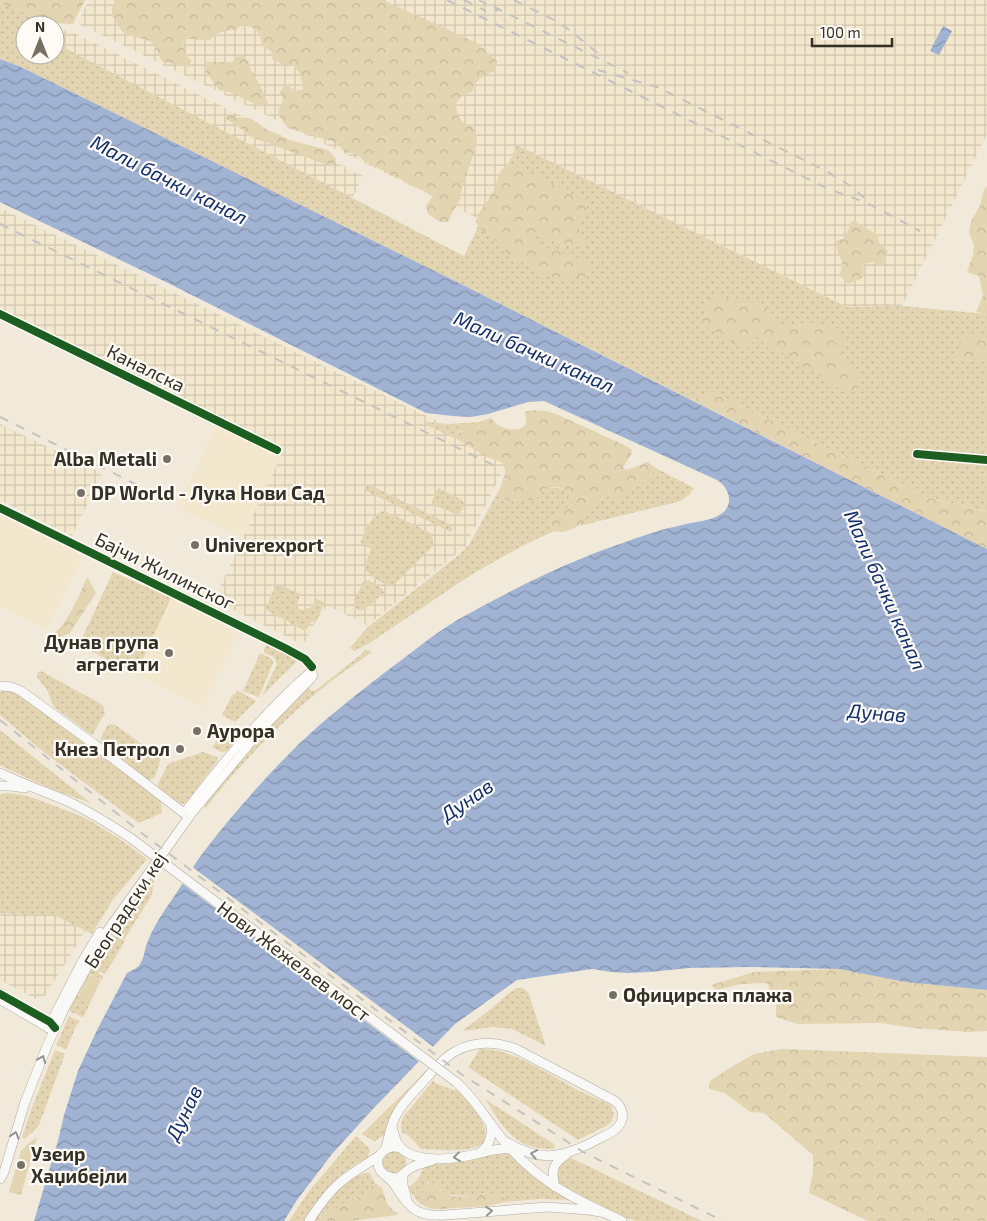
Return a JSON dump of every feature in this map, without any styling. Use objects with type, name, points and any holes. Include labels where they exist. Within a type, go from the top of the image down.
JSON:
[{"type":"main road","points":[[0,686],[12,686],[21,691],[186,815]]},
{"type":"main road","points":[[0,773],[39,790]]},
{"type":"main road","points":[[0,786],[39,790]]},
{"type":"main road","name":"Нови Жежељев мост","points":[[39,790],[92,813],[132,839],[456,1082],[473,1098],[510,1149],[531,1169],[555,1187],[580,1202],[606,1214]]},
{"type":"main road","name":"Београдски кеј","points":[[0,1179],[4,1172],[51,1026],[68,1002],[105,934],[186,815]]},
{"type":"main road","points":[[309,1221],[333,1189],[379,1156],[386,1148],[398,1111],[448,1055],[462,1048],[488,1043],[516,1049],[615,1101],[621,1108],[621,1124],[615,1130],[568,1153],[558,1161],[553,1169],[555,1187]]},
{"type":"main road","points":[[478,1154],[484,1150],[490,1141],[491,1124]]},
{"type":"main road","points":[[392,1126],[400,1148]]},
{"type":"main road","points":[[503,1140],[522,1151],[536,1155],[552,1156],[568,1153]]},
{"type":"main road","points":[[386,1148],[393,1146],[400,1148],[408,1154],[436,1159],[478,1154],[499,1148],[510,1149]]},
{"type":"main road","points":[[408,1154],[410,1162],[403,1187],[408,1205]]},
{"type":"main road","points":[[379,1156],[378,1163],[383,1173],[392,1182],[400,1195],[408,1205],[424,1214],[436,1216],[547,1207],[589,1210],[606,1214],[622,1221]]},
{"type":"main road","points":[[353,1173],[372,1168],[397,1178],[436,1159]]},
{"type":"street","name":"Каналска","points":[[0,314],[277,450]]},
{"type":"street","points":[[917,454],[987,460]]},
{"type":"street","name":"Бајчи Жилинског","points":[[0,508],[286,648],[310,664],[310,674]]},
{"type":"street","name":"Београдски кеј","points":[[186,815],[310,674]]},
{"type":"street","points":[[1,996],[51,1026]]},
{"type":"shaded area","points":[[89,0],[987,0],[987,134],[902,306],[847,307],[517,145],[481,220],[77,23]]},
{"type":"shaded area","points":[[66,29],[363,176],[352,199],[65,60]]},
{"type":"shaded area","points":[[0,208],[511,457],[465,547],[368,625],[327,606],[316,621],[303,645],[214,600],[284,449],[0,309]]},
{"type":"shaded area","points":[[0,424],[102,473],[72,536],[0,500]]},
{"type":"shaded area","points":[[216,426],[280,456],[242,538],[177,508]]},
{"type":"shaded area","points":[[0,513],[84,555],[47,629],[0,606]]},
{"type":"shaded area","points":[[113,572],[171,598],[239,633],[202,707],[79,645]]},
{"type":"shaded area","points":[[49,912],[86,930],[44,997],[36,999],[0,980],[0,913]]},
{"type":"green space","points":[[0,0],[85,0],[73,24],[65,24],[65,15],[30,15],[0,3]]},
{"type":"green space","points":[[116,0],[383,0],[477,43],[497,61],[496,70],[481,78],[472,92],[462,95],[456,104],[457,113],[461,121],[473,127],[477,136],[476,147],[462,188],[460,200],[448,222],[440,222],[428,214],[426,205],[433,196],[364,161],[357,154],[345,152],[337,143],[288,128],[278,111],[283,100],[280,92],[285,84],[296,91],[303,89],[300,74],[293,65],[282,64],[272,59],[271,51],[262,46],[259,34],[254,29],[242,24],[236,30],[222,32],[210,40],[187,39],[183,43],[184,50],[191,61],[188,67],[162,61],[152,43],[124,33],[112,16],[112,7]]},
{"type":"green space","points":[[0,3],[30,15],[15,15],[15,65],[0,59]]},
{"type":"green space","points":[[65,48],[464,256],[517,145],[847,307],[902,306],[987,314],[987,337],[966,337],[952,359],[987,362],[987,511],[929,498],[712,392],[692,400],[16,65],[65,65]]},
{"type":"green space","points":[[243,56],[249,63],[268,103],[261,107],[232,93],[219,90],[206,72],[207,62],[232,62],[236,57]]},
{"type":"green space","points":[[230,115],[249,118],[265,129],[290,140],[328,150],[336,159],[335,166],[318,162],[254,138],[225,118]]},
{"type":"green space","points":[[506,164],[518,167],[571,193],[583,201],[589,211],[577,222],[580,234],[586,245],[566,245],[537,234],[535,240],[548,248],[576,257],[587,265],[592,276],[574,277],[563,281],[546,275],[506,253],[498,242],[486,234],[475,222],[494,190],[499,174]]},
{"type":"green space","points":[[987,186],[987,314],[976,312],[983,296],[979,276],[967,272],[973,255],[974,245],[969,233],[971,221],[980,206],[984,189]]},
{"type":"green space","points":[[852,220],[878,235],[879,243],[888,251],[885,261],[880,266],[871,262],[864,263],[863,278],[848,284],[840,276],[842,262],[838,254],[836,241],[845,238]]},
{"type":"green space","points":[[710,294],[737,301],[748,300],[765,306],[770,310],[774,322],[791,328],[808,322],[836,331],[843,338],[839,357],[858,372],[858,387],[849,395],[815,372],[794,363],[784,353],[769,349],[756,336],[750,348],[736,345],[702,325],[703,315]]},
{"type":"green space","points":[[966,337],[987,337],[987,362],[951,359]]},
{"type":"green space","points":[[712,392],[929,498],[987,511],[987,549],[692,400]]},
{"type":"green space","points":[[532,410],[556,414],[630,448],[632,451],[631,455],[623,467],[626,470],[645,462],[649,463],[652,469],[651,475],[641,484],[617,499],[607,497],[601,499],[578,526],[563,532],[554,531],[549,520],[573,504],[570,491],[546,487],[539,496],[532,500],[513,501],[501,498],[505,465],[487,457],[455,436],[463,430],[463,423],[479,422],[491,418],[503,427],[511,429],[522,428],[526,422],[524,412]]},
{"type":"green space","points":[[425,422],[463,423],[463,430],[455,435],[457,439],[426,425]]},
{"type":"green space","points":[[649,463],[694,488],[681,501],[579,526],[595,503],[648,478],[653,471]]},
{"type":"green space","points":[[364,484],[368,484],[451,525],[453,529],[451,532],[364,490]]},
{"type":"green space","points":[[501,486],[501,498],[513,501],[532,500],[539,496],[545,487],[567,489],[570,491],[573,504],[549,520],[554,531],[524,545],[474,573],[368,644],[354,651],[350,648],[367,628],[469,545]]},
{"type":"green space","points":[[438,488],[462,500],[464,503],[463,508],[459,515],[433,505],[432,500]]},
{"type":"green space","points":[[384,511],[432,534],[432,547],[395,584],[386,584],[378,580],[364,568],[371,549],[360,542],[372,519]]},
{"type":"green space","points":[[113,572],[171,598],[136,674],[79,645]]},
{"type":"green space","points":[[88,578],[96,593],[70,633],[59,638],[53,636],[70,613]]},
{"type":"green space","points":[[368,580],[383,589],[384,593],[360,611],[355,607],[354,602],[363,582]]},
{"type":"green space","points":[[279,585],[301,594],[297,605],[298,609],[305,610],[311,607],[316,599],[324,604],[317,620],[311,622],[305,631],[266,610],[272,593]]},
{"type":"green space","points":[[267,645],[295,658],[296,662],[262,696],[277,664],[274,657],[264,653],[264,648]]},
{"type":"green space","points":[[365,649],[372,652],[333,680],[278,727],[233,775],[205,809],[205,802],[268,727],[308,687],[312,691],[316,690],[363,653]]},
{"type":"green space","points":[[260,653],[272,659],[273,663],[259,697],[243,691]]},
{"type":"green space","points":[[41,671],[103,705],[105,713],[93,734],[90,734],[54,707],[47,690],[37,677],[37,673]]},
{"type":"green space","points":[[237,690],[256,701],[235,722],[222,715]]},
{"type":"green space","points":[[15,691],[161,801],[162,813],[139,823],[46,754],[0,715],[0,692]]},
{"type":"green space","points":[[114,724],[161,758],[155,777],[148,781],[103,746],[101,738],[103,733],[108,725]]},
{"type":"green space","points":[[223,728],[232,733],[235,738],[227,751],[221,752],[212,747],[223,732],[221,730]]},
{"type":"green space","points":[[0,730],[91,803],[45,786],[0,765]]},
{"type":"green space","points":[[203,752],[217,757],[218,760],[186,803],[182,804],[174,800],[159,789],[158,784],[168,764]]},
{"type":"green space","points":[[6,793],[34,798],[86,818],[147,859],[112,901],[92,934],[54,915],[0,913],[0,794]]},
{"type":"green space","points":[[158,867],[154,878],[152,895],[124,940],[110,931]]},
{"type":"green space","points":[[110,933],[125,941],[105,974],[100,971],[99,974],[103,976],[102,980],[90,974],[78,996],[90,1003],[82,1017],[71,1012],[69,1008],[72,1004],[72,999]]},
{"type":"green space","points":[[839,969],[905,982],[987,990],[987,1031],[968,1032],[913,1028],[881,1023],[798,1024],[776,1017],[776,1004],[767,983],[741,984],[716,990],[711,985],[754,972]]},
{"type":"green space","points":[[89,974],[101,980],[90,1003],[78,997]]},
{"type":"green space","points":[[517,988],[523,988],[528,992],[546,1046],[512,1029],[493,1027],[462,1031],[509,993]]},
{"type":"green space","points":[[69,1016],[80,1021],[66,1050],[56,1045]]},
{"type":"green space","points":[[480,1049],[506,1053],[611,1105],[614,1115],[611,1122],[578,1140],[468,1067]]},
{"type":"green space","points":[[782,1049],[987,1057],[987,1221],[868,1221],[809,1193],[813,1172],[813,1155],[764,1113],[750,1112],[725,1093],[709,1089],[710,1081],[754,1054]]},
{"type":"green space","points":[[55,1050],[65,1054],[39,1125],[24,1139],[22,1137],[31,1110]]},
{"type":"green space","points":[[428,1069],[432,1071],[408,1096],[387,1135],[380,1137],[375,1142],[362,1134]]},
{"type":"green space","points":[[433,1081],[454,1090],[456,1089],[479,1116],[486,1133],[484,1140],[479,1146],[459,1150],[421,1149],[408,1135],[402,1133],[403,1117]]},
{"type":"green space","points":[[485,1099],[555,1145],[554,1149],[529,1146],[520,1142],[498,1120]]},
{"type":"green space","points":[[356,1136],[370,1149],[368,1158],[348,1169],[332,1184],[305,1221],[289,1221],[309,1191]]},
{"type":"green space","points":[[37,1137],[21,1195],[9,1192],[21,1151]]},
{"type":"green space","points":[[394,1150],[402,1154],[406,1162],[402,1170],[394,1174],[386,1170],[382,1162],[386,1154]]},
{"type":"green space","points":[[510,1150],[574,1200],[539,1199],[505,1202],[501,1196],[484,1193],[472,1196],[450,1195],[428,1182],[422,1194],[424,1206],[417,1201],[408,1187],[419,1178],[424,1164]]},
{"type":"green space","points":[[569,1157],[702,1221],[635,1221],[573,1194],[558,1184],[555,1175],[557,1166]]},
{"type":"green space","points":[[369,1172],[375,1183],[364,1197],[349,1200],[340,1205],[335,1211],[321,1213],[320,1217],[326,1221],[312,1221],[330,1197],[342,1185],[359,1175]]},
{"type":"green space","points":[[431,1181],[444,1193],[453,1196],[490,1194],[504,1198],[505,1202],[488,1206],[433,1209],[424,1206],[422,1199],[424,1189]]},
{"type":"green space","points":[[375,1183],[382,1188],[387,1204],[395,1212],[398,1212],[397,1215],[351,1221],[326,1221],[320,1217],[321,1213],[335,1211],[340,1205],[349,1200],[364,1197]]},
{"type":"water","points":[[943,26],[952,31],[939,55],[930,51]]},
{"type":"water","points":[[0,59],[21,67],[453,280],[987,549],[987,990],[905,982],[839,969],[749,967],[689,968],[628,973],[592,969],[517,980],[455,1024],[332,1154],[297,1200],[284,1221],[34,1221],[78,1071],[127,973],[140,964],[161,915],[213,839],[274,769],[300,743],[345,704],[425,642],[459,619],[519,587],[581,559],[650,533],[716,517],[728,506],[729,496],[725,487],[717,480],[544,401],[528,402],[471,417],[426,413],[168,283],[0,202]]},
{"type":"pier","points":[[191,866],[435,1048],[421,1063],[180,882]]},
{"type":"railway","points":[[447,0],[826,188],[867,203],[920,231]]},
{"type":"railway","points":[[464,0],[486,11]]},
{"type":"railway","points":[[479,0],[498,11]]},
{"type":"railway","points":[[514,0],[556,21],[600,55]]},
{"type":"railway","points":[[494,7],[628,73]]},
{"type":"railway","points":[[598,70],[657,87],[826,171],[849,185],[867,200]]},
{"type":"railway","points":[[0,224],[501,469]]},
{"type":"railway","points":[[0,417],[172,502]]},
{"type":"railway","points":[[0,720],[139,831],[461,1074],[585,1153],[723,1221]]},
{"type":"cycle path","points":[[0,314],[277,450]]},
{"type":"cycle path","points":[[917,454],[987,460]]},
{"type":"cycle path","points":[[0,508],[285,648],[305,659],[312,667]]},
{"type":"cycle path","points":[[0,994],[50,1022],[55,1028]]},
{"type":"place","name":"Alba Metali","points":[[167,459]]},
{"type":"place","name":"DP World - Лука Нови Сад","points":[[81,493]]},
{"type":"place","name":"Univerexport","points":[[195,545]]},
{"type":"place","name":"Дунав група агрегати","points":[[169,653]]},
{"type":"place","name":"Аурора","points":[[197,731]]},
{"type":"place","name":"Кнез Петрол","points":[[180,749]]},
{"type":"place","name":"Официрска плажа","points":[[613,995]]},
{"type":"place","name":"Узеир Хаџибејли","points":[[21,1165]]},
{"type":"water label","name":"Мали бачки канал","points":[[169,180]]},
{"type":"water label","name":"Мали бачки канал","points":[[534,352]]},
{"type":"water label","name":"Мали бачки канал","points":[[885,590]]},
{"type":"water label","name":"Дунав","points":[[877,713]]},
{"type":"water label","name":"Дунав","points":[[467,800]]},
{"type":"water label","name":"Дунав","points":[[184,1113]]}]
